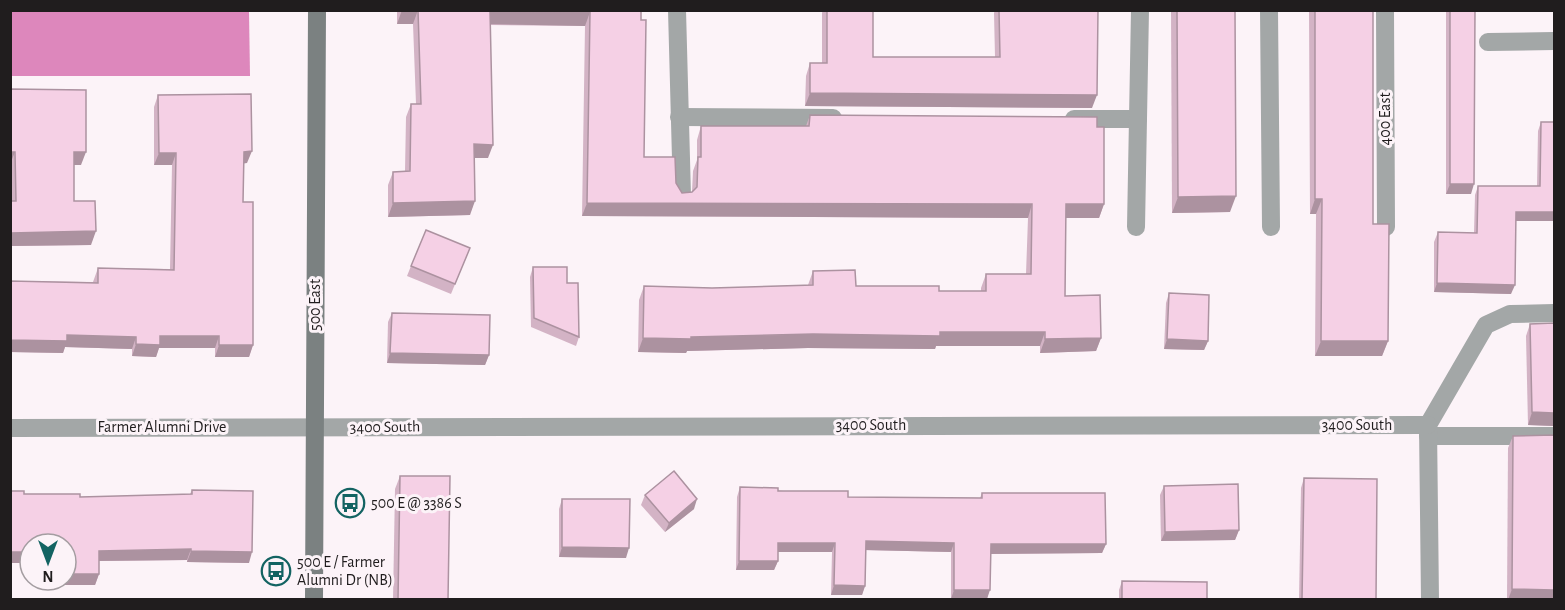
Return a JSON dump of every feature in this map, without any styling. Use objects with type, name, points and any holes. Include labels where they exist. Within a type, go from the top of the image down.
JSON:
[{"type":"street","name":"500 East","points":[[314,600],[317,10]]},
{"type":"street","points":[[677,10],[682,196]]},
{"type":"street","points":[[1136,227],[1140,10]]},
{"type":"street","points":[[1269,10],[1271,227]]},
{"type":"street","name":"400 East","points":[[1385,10],[1386,227]]},
{"type":"street","points":[[1488,42],[1554,40]]},
{"type":"street","points":[[680,117],[856,118]]},
{"type":"street","points":[[1056,119],[1138,119]]},
{"type":"street","points":[[1430,600],[1428,431],[1486,325],[1510,314],[1554,313]]},
{"type":"street","name":"Farmer Alumni Drive","points":[[10,428],[314,428]]},
{"type":"street","name":"3400 South","points":[[314,428],[1428,431],[1554,436]]},
{"type":"shaded area","points":[[10,11],[249,11],[250,76],[11,76]]},
{"type":"building","points":[[418,10],[641,10],[641,20],[646,20],[644,157],[675,157],[676,183],[682,193],[692,192],[697,187],[698,157],[701,157],[701,126],[809,126],[810,115],[1097,117],[1097,127],[1104,127],[1104,204],[1066,204],[1065,296],[1100,295],[1101,338],[1045,339],[1045,332],[940,332],[940,336],[813,334],[691,337],[691,339],[643,338],[644,286],[712,288],[813,285],[813,271],[855,270],[856,286],[939,286],[939,291],[986,291],[986,274],[1031,274],[1032,204],[587,203],[590,12],[490,11],[493,145],[474,144],[475,201],[393,203],[393,172],[410,171],[411,104],[421,104]]},
{"type":"building","points":[[827,10],[873,10],[873,57],[1000,57],[999,10],[1098,10],[1097,95],[810,93],[810,63],[827,63]]},
{"type":"building","points":[[1177,10],[1235,10],[1236,196],[1178,197]]},
{"type":"building","points":[[1315,10],[1373,10],[1373,224],[1389,224],[1388,341],[1321,341],[1322,199],[1315,199]]},
{"type":"building","points":[[1450,10],[1475,10],[1474,184],[1450,184]]},
{"type":"building","points":[[10,89],[86,90],[86,152],[74,152],[74,201],[95,201],[96,231],[10,233],[10,201],[16,201],[15,152],[10,152]]},
{"type":"building","points":[[251,94],[252,151],[244,152],[243,202],[253,202],[253,345],[219,345],[219,336],[160,336],[160,345],[136,344],[136,337],[67,335],[67,341],[10,340],[10,281],[98,283],[98,268],[174,270],[176,153],[159,153],[158,95]]},
{"type":"building","points":[[1541,122],[1554,122],[1554,212],[1516,212],[1515,285],[1437,283],[1438,232],[1477,233],[1478,186],[1540,186]]},
{"type":"building","points":[[426,230],[470,248],[455,284],[411,266]]},
{"type":"building","points":[[533,267],[567,267],[567,283],[578,283],[579,337],[534,318]]},
{"type":"building","points":[[1169,293],[1209,295],[1208,341],[1167,339]]},
{"type":"building","points":[[392,313],[490,315],[489,355],[390,353]]},
{"type":"building","points":[[1554,323],[1554,413],[1532,412],[1530,324]]},
{"type":"building","points":[[1554,435],[1554,590],[1512,589],[1513,436]]},
{"type":"building","points":[[674,471],[697,499],[669,523],[645,495]]},
{"type":"building","points":[[400,476],[450,476],[448,600],[398,600]]},
{"type":"building","points":[[1304,478],[1377,479],[1376,600],[1302,600]]},
{"type":"building","points":[[1238,484],[1239,530],[1165,532],[1164,486]]},
{"type":"building","points":[[740,487],[778,488],[778,491],[848,491],[848,497],[982,498],[982,493],[1105,493],[1106,544],[991,544],[990,590],[954,590],[954,543],[866,541],[865,586],[834,585],[835,543],[778,543],[778,561],[739,561]]},
{"type":"building","points":[[192,490],[253,491],[252,552],[191,551],[191,549],[99,551],[99,574],[78,574],[78,532],[18,532],[18,552],[10,552],[10,491],[24,491],[24,494],[80,494],[80,497],[192,494]]},
{"type":"building","points":[[562,499],[630,499],[629,548],[562,547]]},
{"type":"building","points":[[1122,581],[1207,582],[1207,600],[1122,600]]},
{"type":"place","name":"500 E @ 3386 S","points":[[350,503]]},
{"type":"place","name":"500 E / Farmer Alumni Dr (NB)","points":[[276,571]]}]
